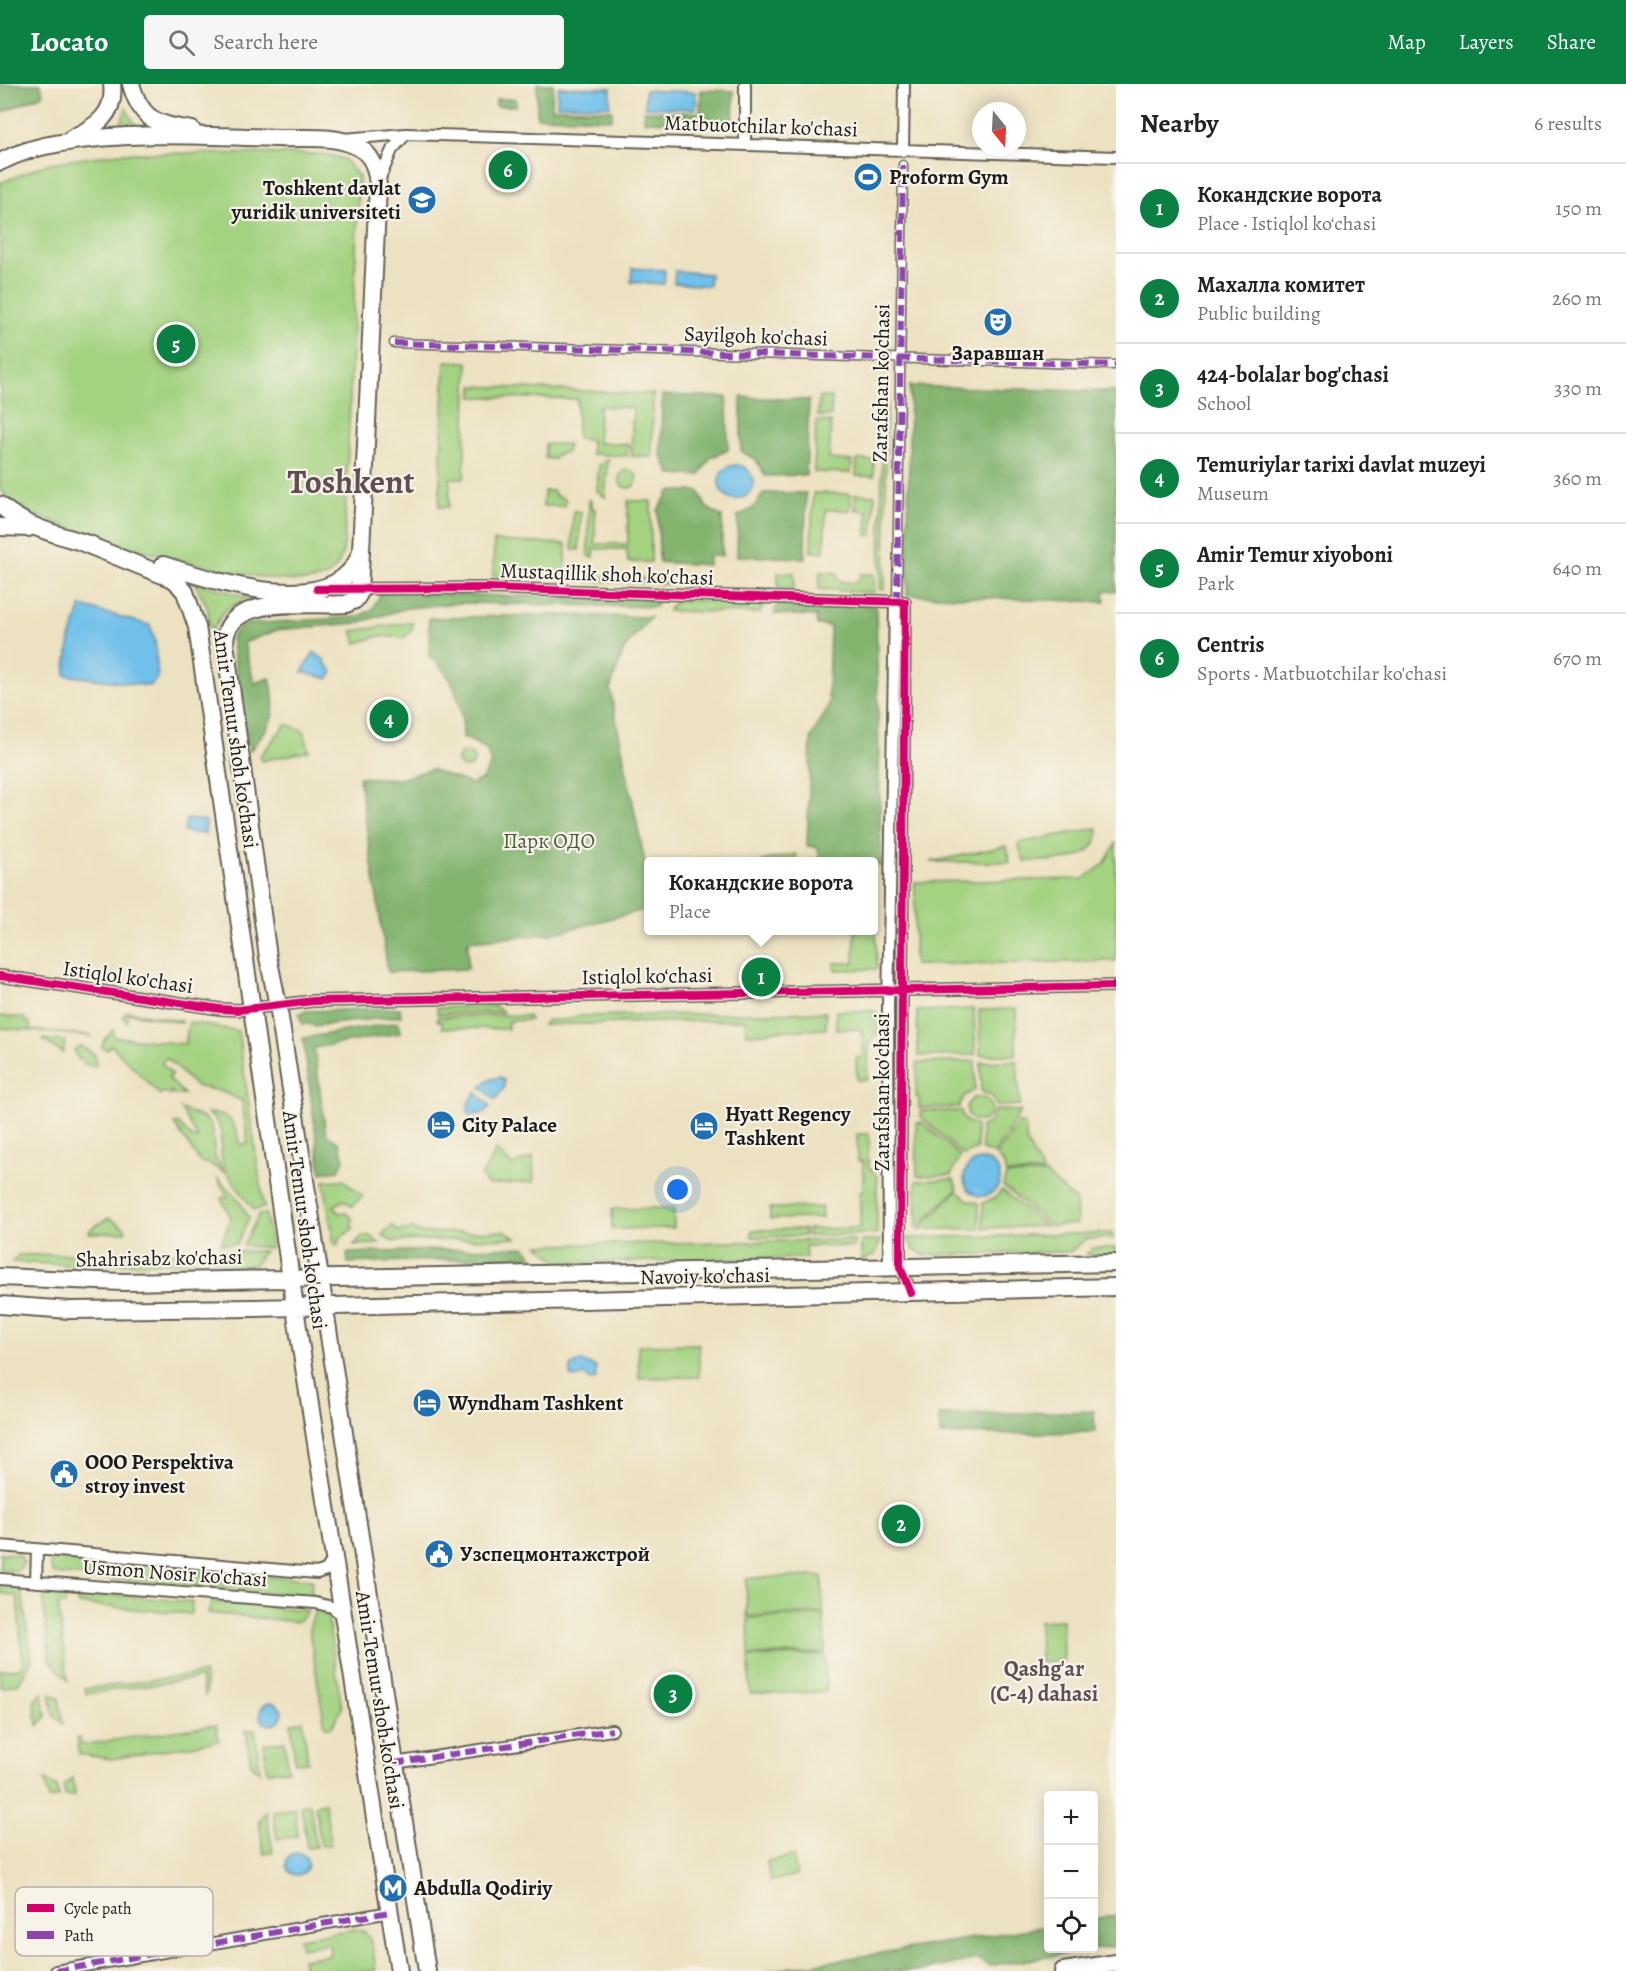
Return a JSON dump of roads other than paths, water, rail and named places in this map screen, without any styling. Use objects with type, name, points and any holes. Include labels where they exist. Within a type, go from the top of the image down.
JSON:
[{"type":"main road","points":[[63,142],[101,121],[111,103],[112,84]]},
{"type":"main road","points":[[131,84],[140,109],[154,121],[181,128],[246,137]]},
{"type":"main road","points":[[0,162],[31,149],[63,142],[143,138],[246,137],[338,140],[367,153],[373,162],[378,182],[360,587]]},
{"type":"main road","points":[[0,505],[19,519],[47,532]]},
{"type":"main road","points":[[0,527],[16,526],[47,532],[244,588],[317,589],[333,586],[343,580],[356,565],[362,550]]},
{"type":"main road","name":"Amir Temur shoh ko'chasi","points":[[81,542],[171,578],[183,588],[189,600],[200,645],[295,1307],[399,1971]]},
{"type":"main road","name":"Amir Temur shoh ko'chasi","points":[[360,587],[356,599],[346,604],[248,610],[235,618],[225,634],[251,844],[268,957],[278,1005],[427,1971]]},
{"type":"main road","name":"Navoiy ko'chasi","points":[[319,1279],[1116,1263]]},
{"type":"main road","name":"Shahrisabz ko'chasi","points":[[0,1277],[72,1282],[319,1279]]},
{"type":"main road","name":"Navoiy ko'chasi","points":[[295,1307],[1116,1287]]},
{"type":"main road","points":[[0,1305],[78,1310],[295,1307]]},
{"type":"main road","points":[[324,1490],[351,1485]]},
{"type":"main road","points":[[1063,1971],[1116,1963]]},
{"type":"street","points":[[745,84],[745,145]]},
{"type":"street","points":[[903,151],[904,84]]},
{"type":"street","points":[[378,182],[392,150],[406,134]]},
{"type":"street","name":"Matbuotchilar ko'chasi","points":[[338,140],[406,134],[454,135],[1116,157]]},
{"type":"street","name":"Zarafshan ko'chasi","points":[[894,1267],[900,989],[899,602],[903,165]]},
{"type":"street","name":"Sayilgoh ko'chasi","points":[[394,343],[1116,365]]},
{"type":"street","name":"Mustaqillik shoh ko'chasi","points":[[317,589],[360,587],[658,592],[899,602]]},
{"type":"street","name":"Zarafshan ko'chasi","points":[[894,1267],[888,990],[899,602]]},
{"type":"street","name":"Istiqlol ko'chasi","points":[[0,976],[220,1009],[252,1008]]},
{"type":"street","name":"Istiqlol ko‘chasi","points":[[252,1008],[314,1001],[1116,986]]},
{"type":"street","points":[[894,1267],[911,1293]]},
{"type":"street","name":"Usmon Nosir ko'chasi","points":[[0,1546],[317,1573],[328,1568],[334,1557]]},
{"type":"street","points":[[36,1582],[38,1550]]},
{"type":"street","name":"Usmon Nosir ko'chasi","points":[[0,1579],[316,1603],[332,1607],[344,1616]]},
{"type":"street","points":[[394,1763],[612,1730]]},
{"type":"street","points":[[213,1943],[390,1912]]},
{"type":"street","points":[[56,1971],[141,1956]]},
{"type":"water","points":[[558,87],[611,88],[610,106],[557,105]]},
{"type":"water","points":[[645,90],[696,92],[696,109],[645,107]]},
{"type":"water","points":[[632,268],[665,270],[664,284],[631,282]]},
{"type":"water","points":[[675,271],[710,274],[709,286],[674,283]]},
{"type":"water","points":[[736,465],[748,470],[753,482],[748,494],[736,499],[724,494],[719,482],[724,470]]},
{"type":"water","points":[[81,606],[150,625],[155,641],[158,678],[149,686],[65,675],[70,639]]},
{"type":"water","points":[[314,652],[326,661],[325,663],[333,672],[328,679],[302,672]]},
{"type":"water","points":[[186,819],[206,821],[205,834],[184,832]]},
{"type":"water","points":[[500,1077],[504,1080],[504,1088],[495,1100],[481,1087],[488,1080]]},
{"type":"water","points":[[476,1092],[490,1106],[484,1113],[471,1116],[468,1112],[468,1103]]},
{"type":"water","points":[[982,1160],[995,1165],[1000,1178],[995,1191],[982,1196],[969,1191],[964,1178],[969,1165]]},
{"type":"water","points":[[580,1361],[596,1367],[596,1379],[590,1380],[584,1375],[575,1378],[570,1376],[571,1365]]},
{"type":"water","points":[[271,1703],[279,1706],[282,1714],[279,1722],[271,1725],[263,1722],[260,1714],[263,1706]]},
{"type":"water","points":[[297,1853],[305,1856],[308,1864],[305,1872],[297,1875],[289,1872],[286,1864],[289,1856]]},
{"type":"place","name":"Centris","points":[[508,170]]},
{"type":"place","name":"Proform Gym","points":[[868,177]]},
{"type":"place","name":"Toshkent davlat yuridik universiteti","points":[[422,200]]},
{"type":"place","name":"Заравшан","points":[[998,322]]},
{"type":"place","name":"Amir Temur xiyoboni","points":[[176,344]]},
{"type":"place","name":"Temuriylar tarixi davlat muzeyi","points":[[389,719]]},
{"type":"place","name":"Кокандские ворота","points":[[761,977]]},
{"type":"place","name":"City Palace","points":[[441,1125]]},
{"type":"place","name":"Hyatt Regency Tashkent","points":[[704,1126]]},
{"type":"place","name":"Wyndham Tashkent","points":[[427,1403]]},
{"type":"place","name":"ООО Perspektiva stroy invest","points":[[64,1474]]},
{"type":"place","name":"Махалла комитет","points":[[901,1524]]},
{"type":"place","name":"Узспецмонтажстрой","points":[[439,1554]]},
{"type":"place","name":"424-bolalar bog'chasi","points":[[673,1694]]},
{"type":"place","name":"Abdulla Qodiriy","points":[[393,1888]]},
{"type":"district","name":"Toshkent","points":[[351,481]]},
{"type":"district","name":"Qashg'ar (C-4) dahasi","points":[[1044,1680]]},
{"type":"park label","name":"Парк ОДО","points":[[549,841]]}]
